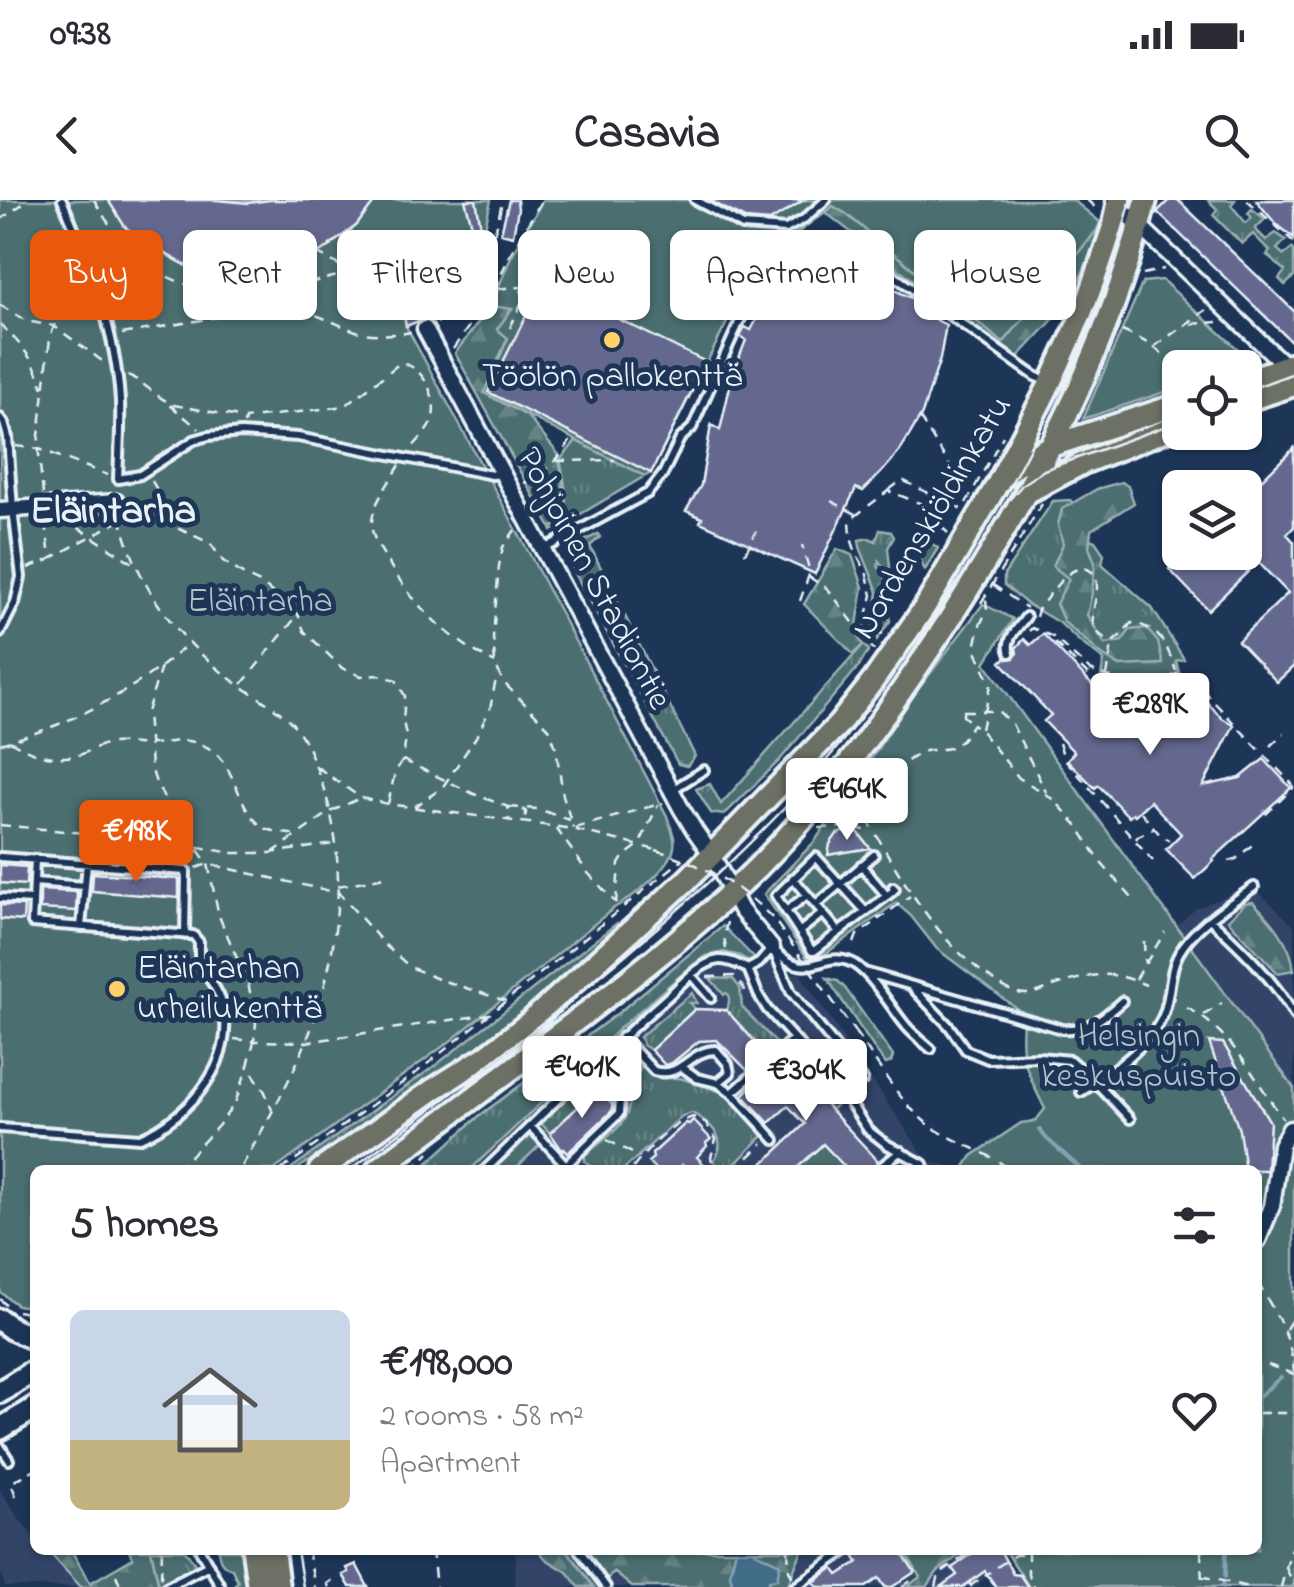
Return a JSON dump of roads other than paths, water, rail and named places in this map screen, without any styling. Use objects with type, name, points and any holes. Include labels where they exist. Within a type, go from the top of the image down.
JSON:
[{"type":"main road","name":"Nordenskiöldinkatu","points":[[384,1165],[638,972],[731,892],[802,820],[866,742],[930,649],[1028,492],[1052,446],[1110,320],[1146,200]]},
{"type":"main road","name":"Nordenskiöldinkatu","points":[[327,1165],[532,1020],[712,855],[874,681],[927,604],[1050,384],[1086,307],[1114,224],[1117,202]]},
{"type":"main road","points":[[1262,378],[1292,372]]},
{"type":"main road","points":[[1262,391],[1292,372]]},
{"type":"main road","points":[[998,483],[1017,465],[1052,446],[1162,410]]},
{"type":"main road","points":[[1028,492],[1083,463],[1162,432]]},
{"type":"main road","points":[[8,1320],[30,1335]]},
{"type":"main road","points":[[8,1320],[30,1353]]},
{"type":"main road","points":[[0,1392],[30,1373]]},
{"type":"main road","points":[[0,1429],[30,1411]]},
{"type":"main road","points":[[253,1555],[258,1587]]},
{"type":"main road","points":[[274,1555],[278,1587]]},
{"type":"street","points":[[1117,202],[1292,372]]},
{"type":"street","name":"Pohjoinen Stadiontie","points":[[424,329],[673,794],[741,910],[772,948]]},
{"type":"street","points":[[6,509],[117,502]]},
{"type":"street","points":[[1262,1230],[1272,1206],[1281,1145],[1292,1131]]},
{"type":"lane","points":[[62,200],[96,286],[110,336],[120,417],[118,479],[140,475],[182,446],[208,436],[241,433],[298,437],[503,474]]},
{"type":"lane","points":[[695,200],[744,226],[777,229],[786,229],[804,219],[826,200]]},
{"type":"lane","points":[[894,276],[1050,384]]},
{"type":"lane","points":[[543,550],[648,493],[663,474],[680,439],[692,428],[740,320]]},
{"type":"lane","points":[[0,418],[8,446],[6,509],[21,578],[15,603],[0,633]]},
{"type":"lane","points":[[1010,653],[1010,640],[1026,617]]},
{"type":"lane","points":[[673,794],[704,770]]},
{"type":"lane","points":[[816,905],[874,855]]},
{"type":"lane","points":[[0,857],[186,870],[185,935]]},
{"type":"lane","points":[[873,914],[816,857],[776,896],[812,951],[873,914],[893,887]]},
{"type":"lane","points":[[0,1128],[140,1138],[155,1132],[192,1100],[219,1061],[226,1038],[225,1016],[213,982],[200,963],[199,942],[193,935],[32,923],[35,859]]},
{"type":"lane","points":[[81,927],[87,863]]},
{"type":"lane","points":[[861,866],[887,896]]},
{"type":"lane","points":[[793,878],[839,932]]},
{"type":"lane","points":[[34,882],[85,886]]},
{"type":"lane","points":[[1082,1092],[1121,1064],[1157,1028],[1177,956],[1194,933],[1254,887]]},
{"type":"lane","points":[[786,911],[807,894]]},
{"type":"lane","points":[[0,898],[33,900]]},
{"type":"lane","points":[[799,932],[823,913]]},
{"type":"lane","points":[[1211,920],[1274,986],[1294,1016]]},
{"type":"lane","points":[[748,969],[772,948]]},
{"type":"lane","points":[[772,948],[798,966],[847,961],[864,972],[1062,1029],[1075,1030],[1097,1023],[1122,1001]]},
{"type":"lane","points":[[772,948],[792,992],[862,1080]]},
{"type":"lane","points":[[490,1165],[692,976],[707,964],[728,960],[748,969],[767,1009],[842,1091],[868,1130],[923,1165]]},
{"type":"lane","points":[[864,972],[910,1031],[931,1049]]},
{"type":"lane","points":[[692,976],[711,998]]},
{"type":"lane","points":[[911,986],[966,1050],[988,1059],[1070,1060],[1130,1120]]},
{"type":"lane","points":[[732,1094],[793,1039]]},
{"type":"lane","points":[[625,1040],[654,1070],[667,1073],[682,1067],[697,1053],[716,1050],[730,1073],[718,1084]]},
{"type":"lane","points":[[682,1067],[732,1094],[773,1138]]},
{"type":"lane","points":[[567,1165],[619,1114],[620,1097],[607,1083]]},
{"type":"lane","points":[[530,1126],[562,1165]]},
{"type":"lane","points":[[884,1165],[901,1151]]},
{"type":"lane","points":[[0,1446],[9,1460]]},
{"type":"lane","points":[[203,1555],[221,1587]]},
{"type":"lane","points":[[583,1555],[606,1587]]},
{"type":"lane","points":[[796,1585],[840,1555]]},
{"type":"lane","points":[[163,1587],[209,1565]]},
{"type":"waterway","points":[[1040,1130],[1076,1165]]},
{"type":"waterway","points":[[1262,1394],[1281,1377]]},
{"type":"waterway","points":[[1225,1577],[1226,1555]]},
{"type":"tram line","points":[[357,1165],[523,1038],[670,917],[759,834],[832,754],[916,640],[1014,478],[1081,343],[1131,200]]},
{"type":"tram line","points":[[1262,385],[1294,373]]},
{"type":"tram line","points":[[1010,499],[1044,470],[1162,427]]},
{"type":"tram line","points":[[0,1415],[30,1395]]},
{"type":"tram line","points":[[298,1555],[303,1587]]},
{"type":"place","name":"Töölön pallokenttä","points":[[612,340]]},
{"type":"place","name":"Eläintarhan urheilukenttä","points":[[117,989]]},
{"type":"district","name":"Eläintarha","points":[[113,512]]},
{"type":"park label","name":"Helsingin keskuspuisto","points":[[1139,1057]]}]
